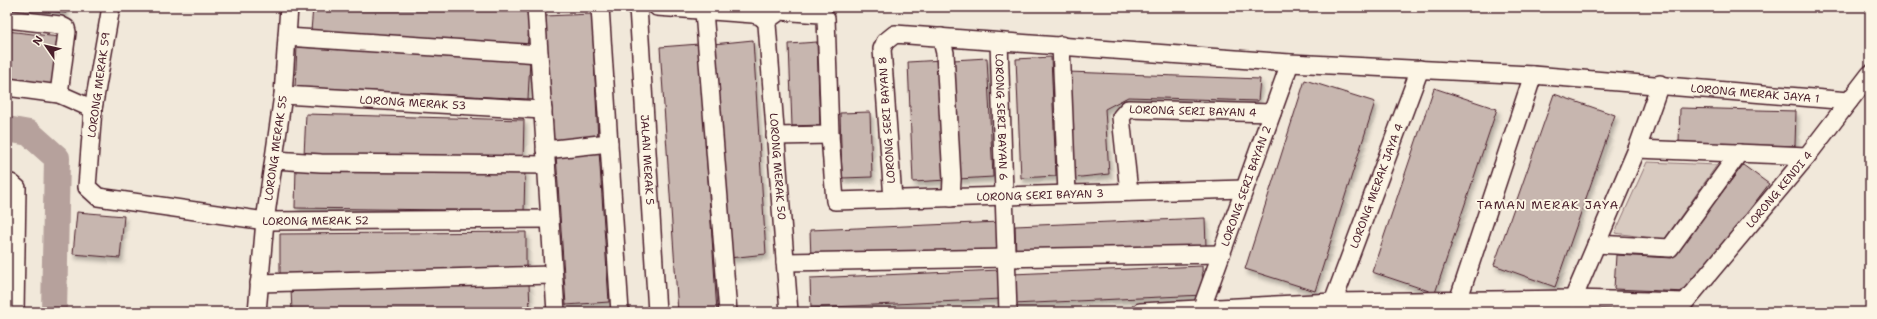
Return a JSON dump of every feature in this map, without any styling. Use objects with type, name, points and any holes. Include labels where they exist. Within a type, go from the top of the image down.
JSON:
[{"type":"street","name":"LORONG MERAK 59","points":[[87,187],[93,109],[111,7]]},
{"type":"street","name":"LORONG MERAK 55","points":[[257,312],[265,221],[275,160],[283,95],[289,7]]},
{"type":"street","points":[[536,7],[556,312]]},
{"type":"street","points":[[600,7],[620,312]]},
{"type":"street","name":"JALAN MERAK 5","points":[[638,7],[657,312]]},
{"type":"street","points":[[657,7],[753,14],[760,16],[780,11],[820,14],[826,18],[830,135],[775,136]]},
{"type":"street","points":[[704,11],[728,312]]},
{"type":"street","name":"LORONG MERAK 50","points":[[766,14],[789,312]]},
{"type":"street","points":[[7,19],[60,25],[66,28],[67,32],[59,94]]},
{"type":"street","name":"LORONG MERAK JAYA 1","points":[[885,42],[895,34],[1290,63],[1533,75],[1660,84],[1850,101]]},
{"type":"street","points":[[287,37],[539,54]]},
{"type":"street","points":[[941,37],[945,53],[952,179],[951,198]]},
{"type":"street","name":"LORONG SERI BAYAN 8","points":[[885,42],[882,49],[893,199]]},
{"type":"street","name":"LORONG SERI BAYAN 6","points":[[999,42],[1008,312]]},
{"type":"street","points":[[1061,45],[1067,194]]},
{"type":"street","name":"LORONG SERI BAYAN 2","points":[[1201,310],[1290,63]]},
{"type":"street","name":"LORONG MERAK JAYA 4","points":[[1333,302],[1420,69]]},
{"type":"street","name":"LORONG KENDI 4","points":[[1573,299],[1685,302],[1807,156],[1870,74]]},
{"type":"street","points":[[1458,301],[1533,75]]},
{"type":"street","points":[[1140,312],[1333,302],[1573,299],[1636,149],[1660,84]]},
{"type":"street","points":[[7,87],[59,94],[93,109]]},
{"type":"street","name":"LORONG MERAK 53","points":[[283,95],[543,110]]},
{"type":"street","name":"LORONG SERI BAYAN 4","points":[[1129,192],[1121,117],[1128,108],[1272,113]]},
{"type":"street","name":"LORONG SERI BAYAN 3","points":[[830,135],[835,201],[1244,189]]},
{"type":"street","points":[[275,160],[321,163],[546,158],[609,143]]},
{"type":"street","points":[[1636,149],[1807,156]]},
{"type":"street","points":[[1596,244],[1670,248],[1739,153]]},
{"type":"street","points":[[7,183],[10,183],[17,188],[15,312]]},
{"type":"street","name":"LORONG MERAK 52","points":[[87,187],[98,197],[265,221],[550,219]]},
{"type":"street","points":[[785,262],[1221,254]]},
{"type":"street","points":[[259,283],[553,275]]},
{"type":"shaded area","points":[[1647,162],[1717,165],[1664,240],[1615,233]]},
{"type":"building","points":[[7,7],[66,7],[66,13]]},
{"type":"building","points":[[313,7],[531,7],[527,48],[311,31]]},
{"type":"building","points":[[592,14],[598,141],[551,143],[545,16]]},
{"type":"building","points":[[7,31],[59,37],[53,88],[7,82]]},
{"type":"building","points":[[753,40],[766,254],[729,258],[713,44]]},
{"type":"building","points":[[817,42],[820,125],[792,126],[789,44]]},
{"type":"building","points":[[699,44],[717,312],[678,312],[660,47]]},
{"type":"building","points":[[297,47],[530,59],[528,99],[295,87]]},
{"type":"building","points":[[1051,57],[1056,176],[1021,178],[1016,59]]},
{"type":"building","points":[[987,58],[993,177],[958,179],[953,60]]},
{"type":"building","points":[[942,60],[947,180],[913,182],[908,62]]},
{"type":"building","points":[[1068,72],[1260,79],[1258,101],[1128,97],[1105,109],[1109,174],[1072,178]]},
{"type":"building","points":[[1305,80],[1375,102],[1315,291],[1245,269]]},
{"type":"building","points":[[1434,88],[1497,109],[1435,293],[1372,272]]},
{"type":"building","points":[[1554,94],[1615,115],[1555,287],[1494,265]]},
{"type":"building","points":[[1680,108],[1796,111],[1795,146],[1679,143]]},
{"type":"building","points":[[870,112],[872,177],[842,178],[840,113]]},
{"type":"building","points":[[306,114],[524,120],[523,161],[304,155]]},
{"type":"building","points":[[599,151],[609,302],[566,305],[556,154]]},
{"type":"building","points":[[1743,165],[1769,184],[1687,292],[1614,289],[1616,255],[1672,258]]},
{"type":"building","points":[[296,167],[525,170],[524,211],[295,208]]},
{"type":"building","points":[[77,212],[124,216],[120,258],[73,254]]},
{"type":"building","points":[[1205,218],[1206,247],[1016,256],[1015,226]]},
{"type":"building","points":[[1000,222],[1001,251],[811,260],[810,230]]},
{"type":"building","points":[[526,232],[526,273],[280,275],[280,234]]},
{"type":"building","points":[[1202,266],[1203,295],[1013,304],[1012,274]]},
{"type":"building","points":[[1000,270],[1001,299],[811,308],[810,278]]},
{"type":"building","points":[[529,283],[530,312],[292,312],[291,289]]},
{"type":"waterway","points":[[7,129],[29,133],[57,158],[54,312]]},
{"type":"district","name":"TAMAN MERAK JAYA","points":[[1548,205]]}]
